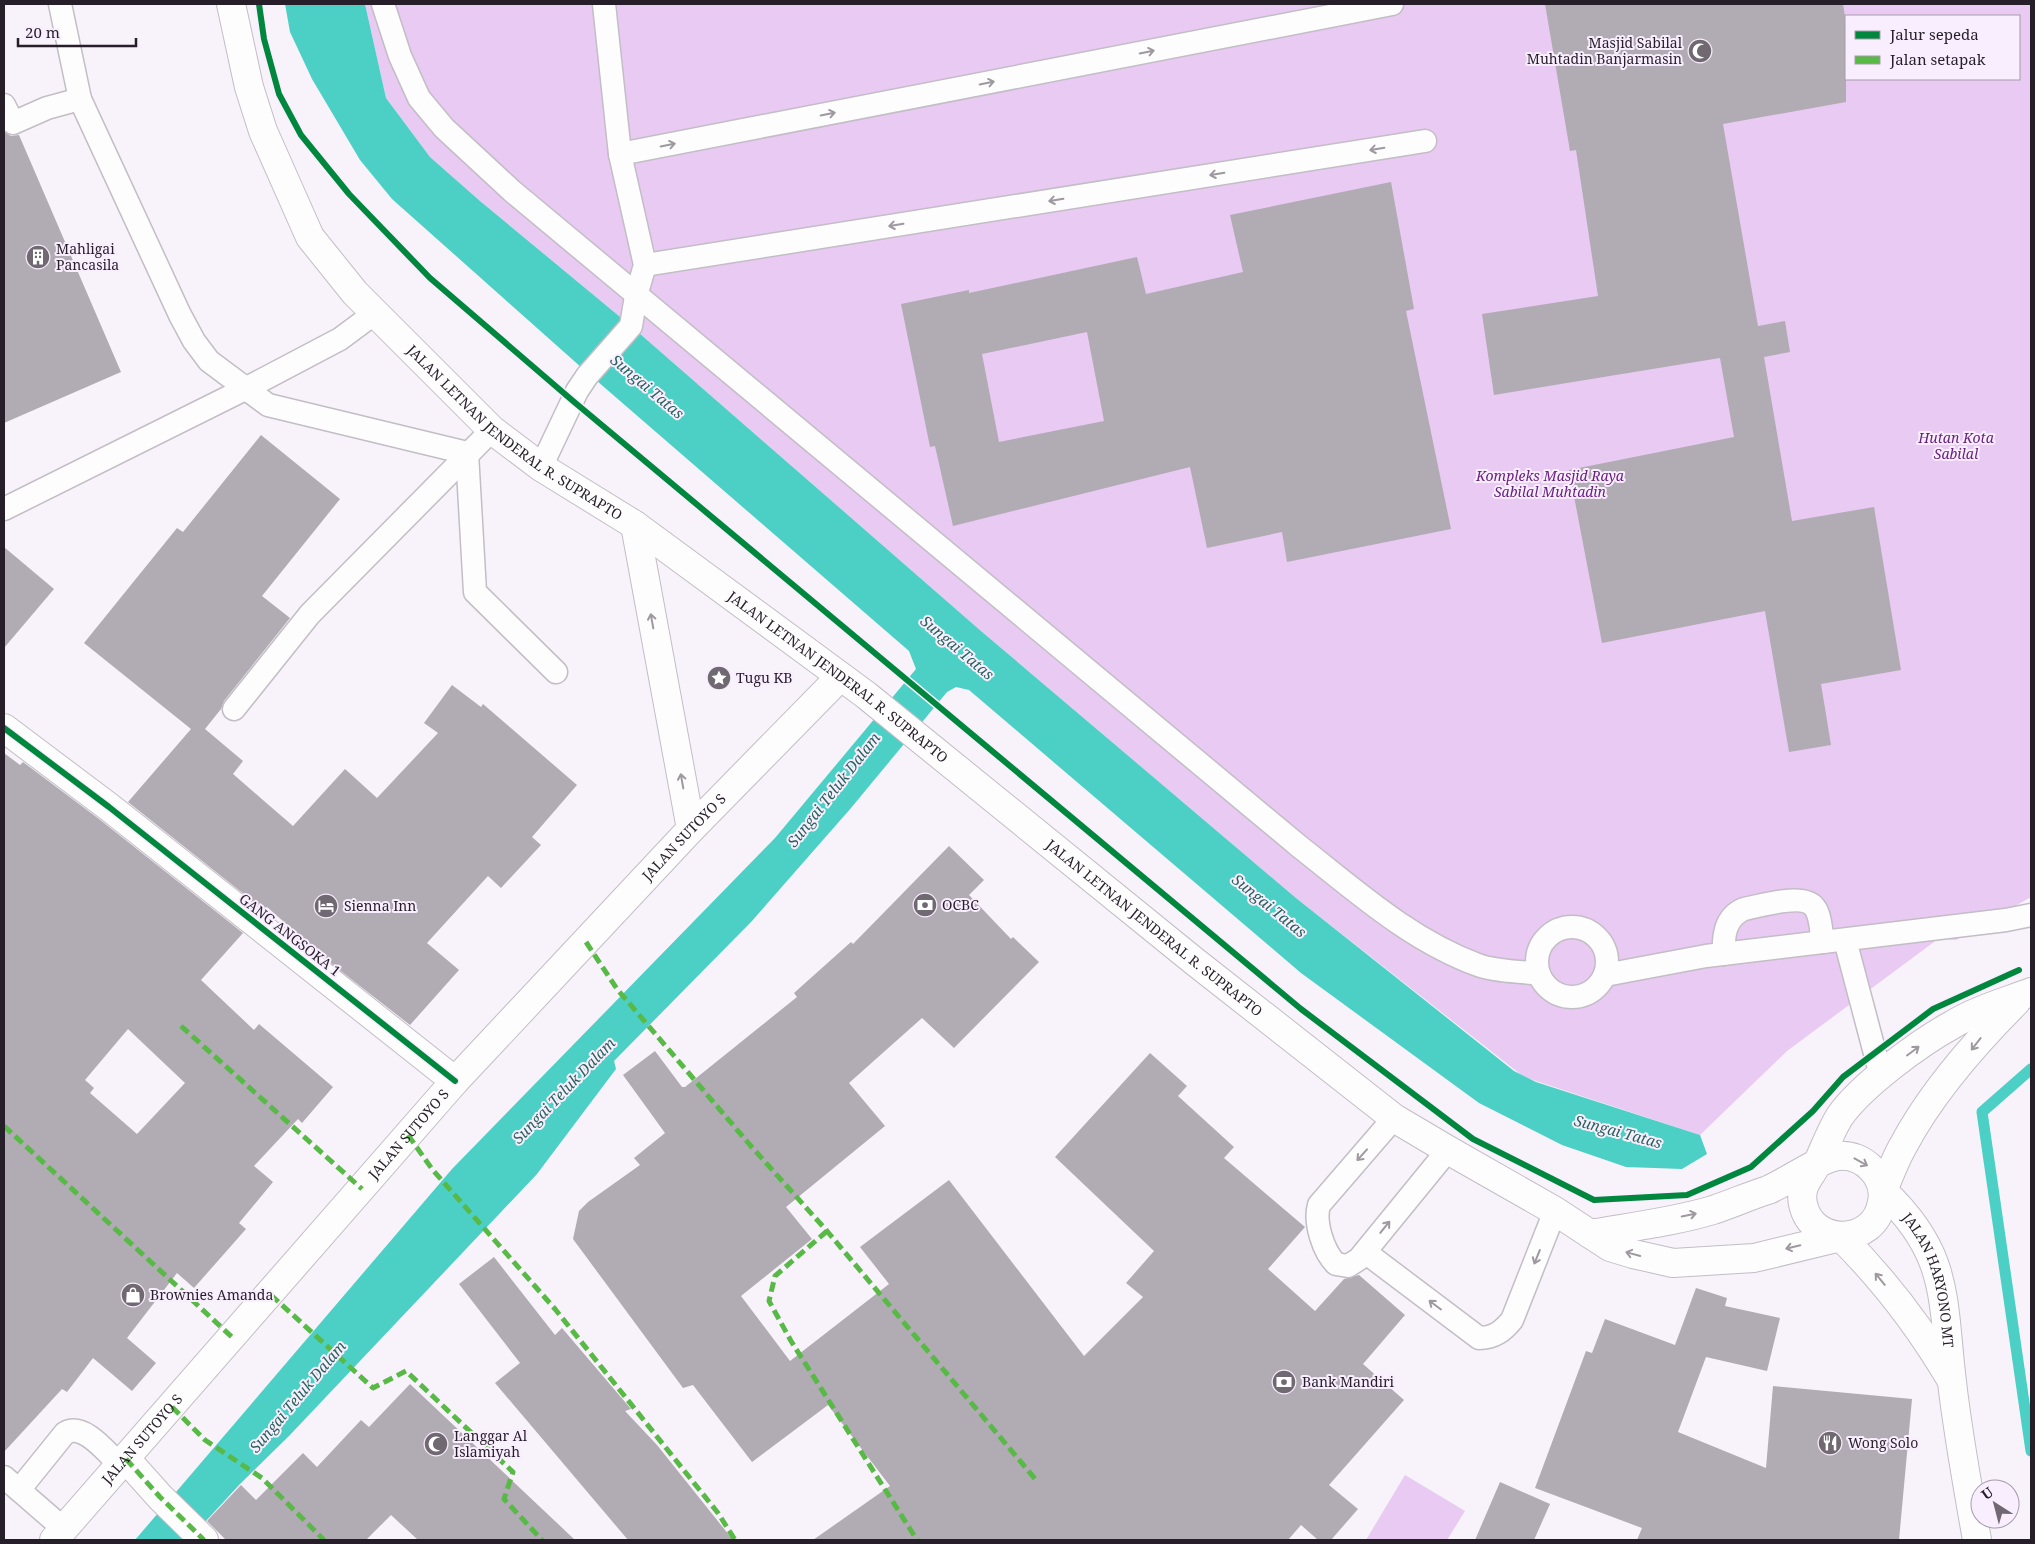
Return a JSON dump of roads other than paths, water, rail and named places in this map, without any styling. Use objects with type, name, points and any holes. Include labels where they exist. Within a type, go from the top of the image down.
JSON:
[{"type":"main road","name":"JALAN LETNAN JENDERAL R. SUPRAPTO","points":[[231,4],[249,87],[263,131],[310,237],[355,293],[492,430],[541,467],[634,525],[866,695],[1194,961],[1394,1118],[1555,1211],[1610,1246],[1673,1263],[1754,1258],[1841,1237]]},
{"type":"main road","points":[[634,525],[691,829]]},
{"type":"main road","name":"JALAN SUTOYO S","points":[[59,1534],[455,1081],[691,829],[840,677]]},
{"type":"main road","name":"GANG ANGSOKA 1","points":[[4,728],[110,808],[455,1081]]},
{"type":"main road","points":[[2027,994],[1984,1034],[1940,1089],[1903,1145],[1883,1191],[1882,1203],[1872,1224],[1863,1231],[1841,1237],[1827,1234],[1815,1227],[1806,1216],[1802,1202],[1802,1189],[1807,1176],[1816,1165],[1840,1116],[1849,1105],[1881,1076],[1953,1024],[2027,994]]},
{"type":"main road","points":[[1590,1234],[1712,1210],[1770,1188],[1833,1157],[1852,1157],[1863,1161],[1872,1169],[1883,1191]]},
{"type":"main road","name":"JALAN HARYONO MT","points":[[1883,1191],[1916,1226],[1937,1269],[1946,1306],[1952,1382],[1977,1540]]},
{"type":"main road","name":"JALAN HARYONO MT","points":[[1841,1237],[1883,1282],[1936,1354],[1952,1382]]},
{"type":"main road","points":[[123,1462],[204,1540]]},
{"type":"lane","points":[[60,4],[80,99],[194,341],[209,361],[268,405],[467,453]]},
{"type":"lane","points":[[383,4],[400,56],[419,98],[444,128],[512,191],[636,296],[1300,847],[1399,924],[1441,948],[1480,966],[1539,974]]},
{"type":"lane","points":[[541,467],[577,391],[587,376],[631,326],[636,296],[645,265],[620,154],[604,4]]},
{"type":"lane","points":[[620,154],[1392,4]]},
{"type":"lane","points":[[7,118],[80,99]]},
{"type":"lane","points":[[645,265],[1425,141]]},
{"type":"lane","points":[[4,510],[245,389],[340,338],[375,313]]},
{"type":"lane","points":[[234,709],[310,614],[467,453],[492,430]]},
{"type":"lane","points":[[467,453],[475,592],[556,672]]},
{"type":"lane","points":[[1724,954],[1723,935],[1737,912],[1794,900],[1810,903],[1816,909],[1834,941],[1881,1076]]},
{"type":"lane","points":[[1605,975],[1724,954],[2031,914]]},
{"type":"lane","points":[[1563,928],[1584,929],[1601,942],[1607,958],[1605,975],[1589,992],[1578,996],[1554,992],[1546,985],[1539,974],[1538,957],[1544,941],[1563,928]]},
{"type":"lane","points":[[1394,1118],[1326,1196],[1316,1214],[1329,1256],[1336,1264],[1348,1266],[1354,1264],[1448,1150]]},
{"type":"lane","points":[[1365,1252],[1479,1338],[1489,1338],[1506,1328],[1512,1320],[1555,1211]]},
{"type":"lane","points":[[59,1534],[11,1484],[70,1430],[77,1430],[84,1434],[123,1462]]},
{"type":"water","points":[[285,4],[365,4],[386,98],[430,157],[480,201],[631,326],[981,631],[1296,898],[1514,1071],[1536,1082],[1700,1135],[1707,1154],[1682,1169],[1626,1167],[1562,1145],[1479,1103],[1301,973],[969,690],[956,687],[947,692],[851,808],[752,921],[614,1061],[616,1069],[537,1174],[289,1436],[240,1484],[205,1522],[193,1540],[135,1540],[452,1169],[775,838],[916,669],[909,651],[582,368],[392,199],[360,160],[312,79],[290,32]]},
{"type":"waterway","points":[[2031,1069],[1982,1112],[2031,1451]]},
{"type":"place","name":"Masjid Sabilal Muhtadin Banjarmasin","points":[[1700,51]]},
{"type":"place","name":"Mahligai Pancasila","points":[[38,257]]},
{"type":"place","name":"Tugu KB","points":[[719,678]]},
{"type":"place","name":"OCBC","points":[[925,905]]},
{"type":"place","name":"Sienna Inn","points":[[326,906]]},
{"type":"place","name":"Brownies Amanda","points":[[133,1295]]},
{"type":"place","name":"Bank Mandiri","points":[[1284,1382]]},
{"type":"place","name":"Wong Solo","points":[[1830,1443]]},
{"type":"place","name":"Langgar Al Islamiyah","points":[[436,1444]]},
{"type":"water label","name":"Sungai Tatas","points":[[647,387]]},
{"type":"water label","name":"Sungai Tatas","points":[[957,648]]},
{"type":"water label","name":"Sungai Teluk Dalam","points":[[834,790]]},
{"type":"water label","name":"Sungai Tatas","points":[[1269,906]]},
{"type":"water label","name":"Sungai Teluk Dalam","points":[[564,1091]]},
{"type":"water label","name":"Sungai Tatas","points":[[1618,1132]]},
{"type":"water label","name":"Sungai Teluk Dalam","points":[[298,1397]]},
{"type":"park label","name":"Hutan Kota Sabilal","points":[[1956,446]]},
{"type":"park label","name":"Kompleks Masjid Raya Sabilal Muhtadin","points":[[1550,484]]}]
